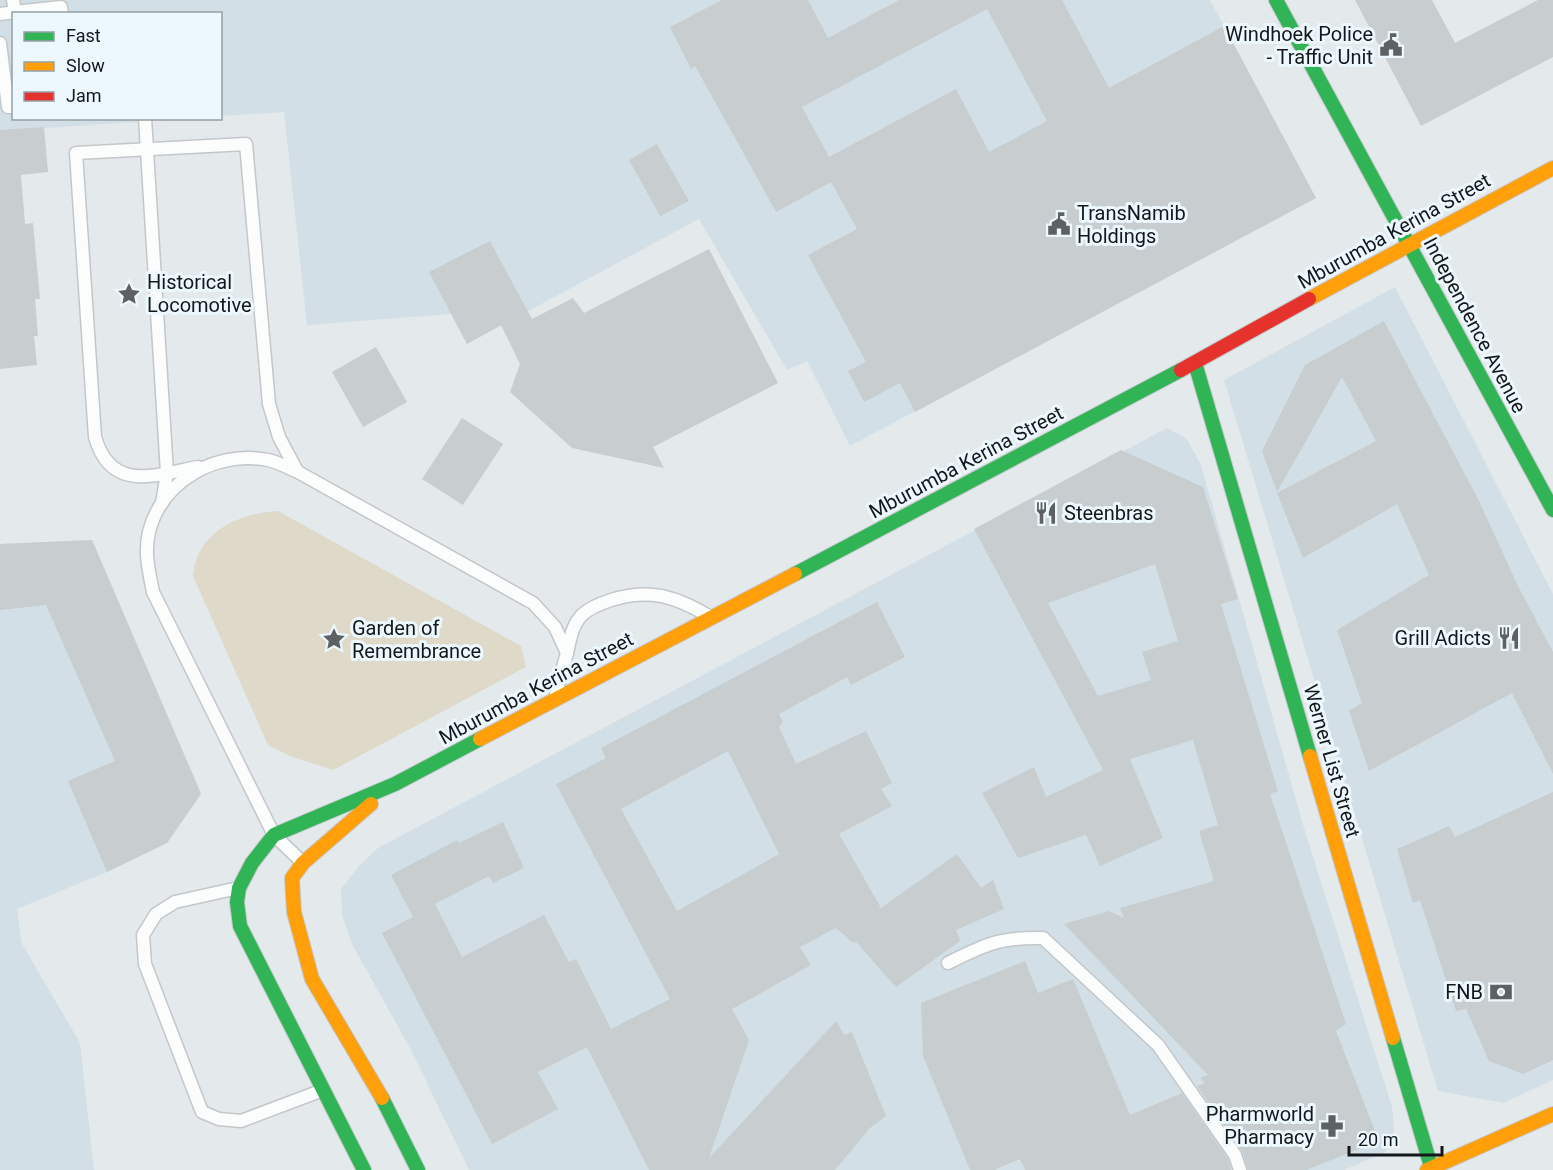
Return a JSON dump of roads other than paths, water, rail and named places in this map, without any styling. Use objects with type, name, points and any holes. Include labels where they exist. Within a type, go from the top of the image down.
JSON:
[{"type":"main road","name":"Independence Avenue","points":[[1276,0],[1553,510]]},
{"type":"main road","name":"Mburumba Kerina Street","points":[[395,784],[1195,363],[1409,243],[1553,168]]},
{"type":"main road","name":"Werner List Street","points":[[1195,363],[1430,1169]]},
{"type":"main road","points":[[364,1170],[240,926],[237,902],[239,888],[252,863],[274,835],[395,784]]},
{"type":"main road","points":[[395,784],[303,863],[292,878],[294,912],[312,979],[388,1108],[418,1170]]},
{"type":"main road","points":[[1430,1169],[1553,1114]]},
{"type":"lane","points":[[0,15],[14,6],[61,7]]},
{"type":"lane","points":[[0,43],[8,107],[12,107]]},
{"type":"lane","points":[[145,120],[167,473],[162,504],[149,532],[147,562],[153,592],[274,835],[303,863]]},
{"type":"lane","points":[[298,472],[279,437],[269,404],[246,144],[76,153],[95,437],[103,456],[117,471],[143,478],[238,458],[269,460],[298,472],[532,603],[555,627],[567,653]]},
{"type":"lane","points":[[162,504],[182,481],[208,465]]},
{"type":"lane","points":[[553,701],[563,674],[572,630],[582,614],[615,599],[647,593],[666,596],[712,618]]},
{"type":"lane","points":[[239,888],[175,902],[156,914],[143,935],[145,964],[202,1112],[219,1119],[241,1121],[323,1090]]},
{"type":"lane","points":[[948,963],[985,944],[1011,938],[1043,938],[1158,1046],[1235,1155],[1240,1170]]},
{"type":"place","name":"Windhoek Police - Traffic Unit","points":[[1391,45]]},
{"type":"place","name":"TransNamib Holdings","points":[[1059,224]]},
{"type":"place","name":"Historical Locomotive","points":[[129,294]]},
{"type":"place","name":"Steenbras","points":[[1046,513]]},
{"type":"place","name":"Grill Adicts","points":[[1509,638]]},
{"type":"place","name":"Garden of Remembrance","points":[[334,639]]},
{"type":"place","name":"FNB","points":[[1501,992]]},
{"type":"place","name":"Pharmworld Pharmacy","points":[[1332,1126]]}]
